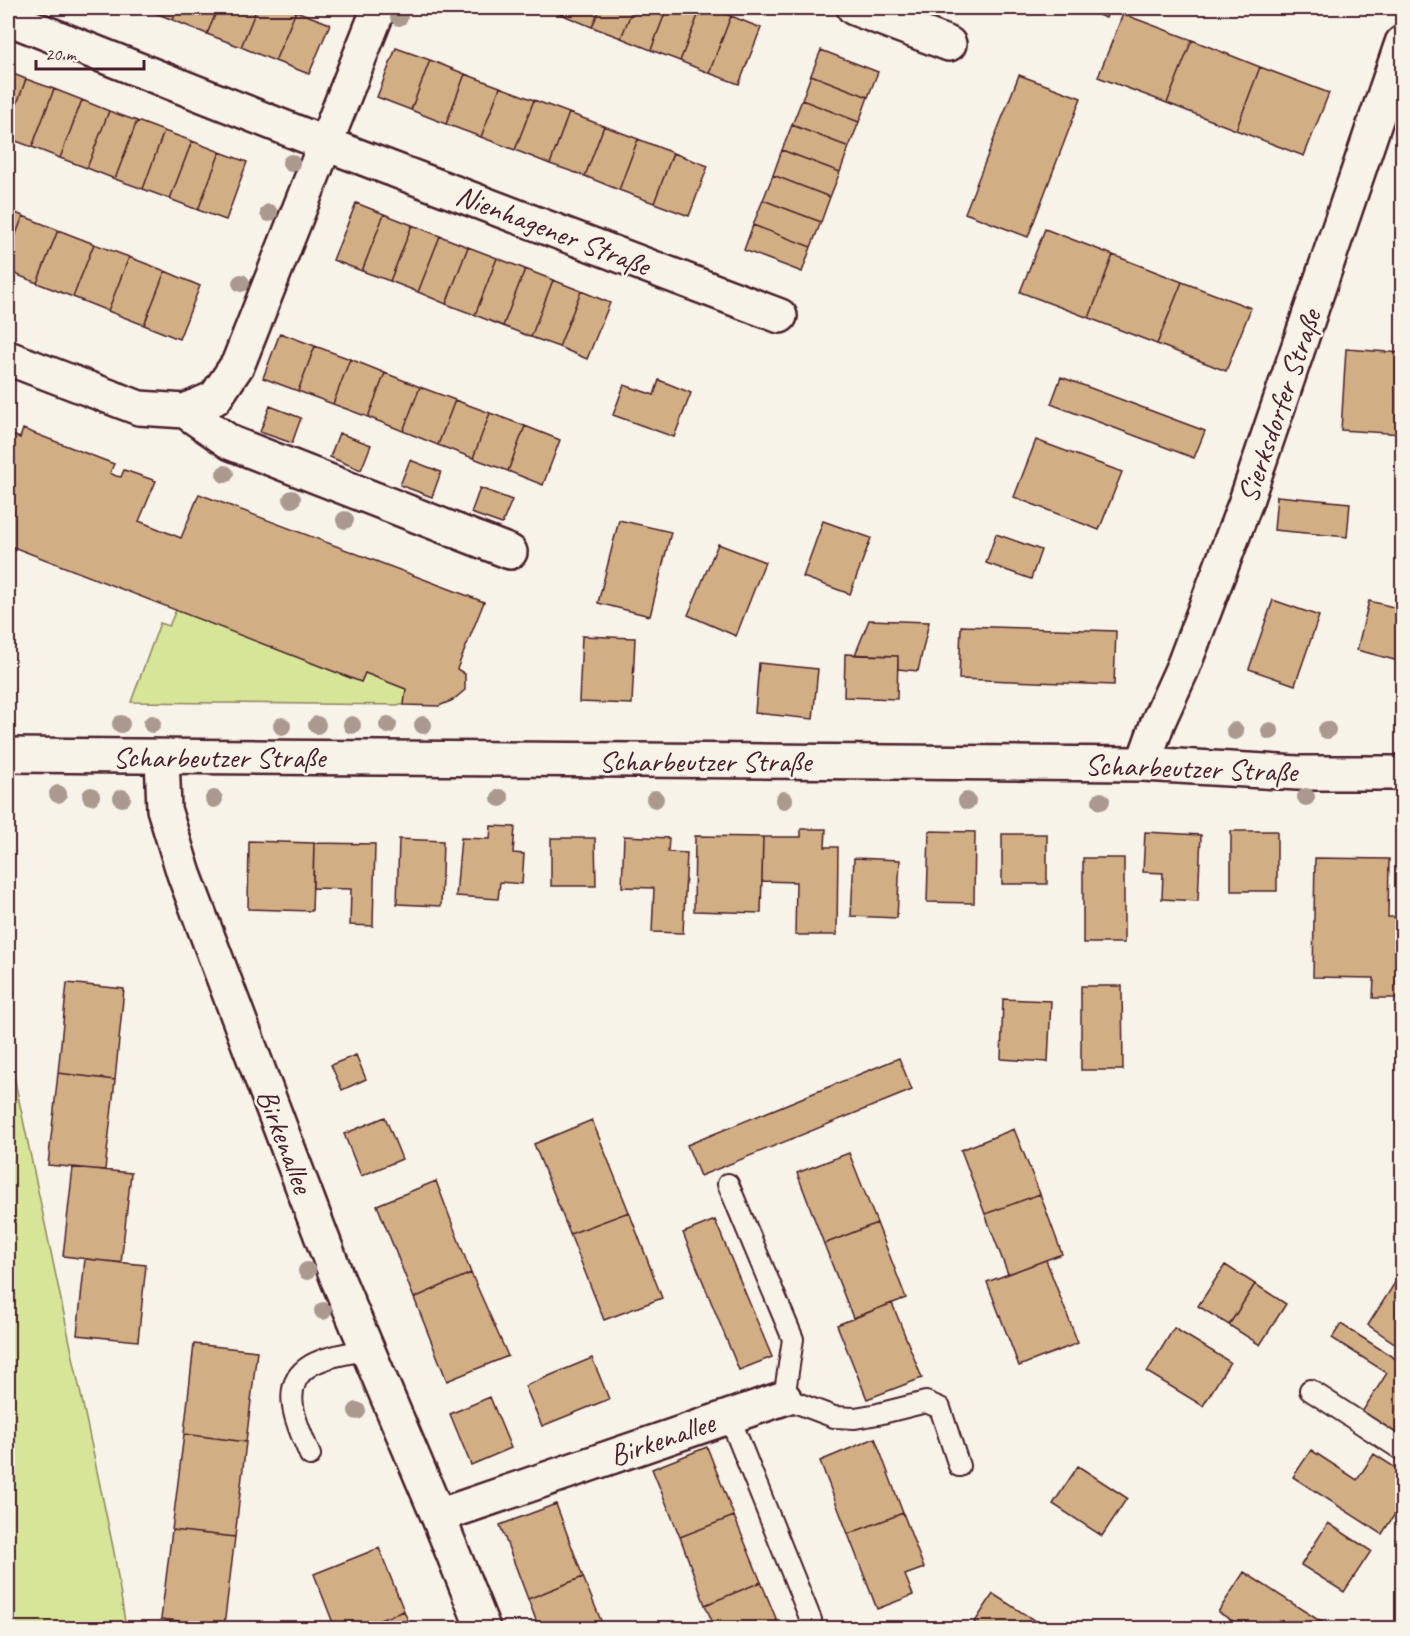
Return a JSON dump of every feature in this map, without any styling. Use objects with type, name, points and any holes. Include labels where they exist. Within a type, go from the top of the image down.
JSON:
[{"type":"street","points":[[8,358],[139,408],[185,411],[215,398],[238,364],[379,8]]},
{"type":"street","points":[[854,8],[950,44]]},
{"type":"street","name":"Nienhagener Straße","points":[[8,18],[326,144],[780,316]]},
{"type":"street","name":"Sierksdorfer Straße","points":[[1143,764],[1158,722],[1183,667],[1245,504],[1402,43]]},
{"type":"street","points":[[185,411],[231,443],[510,552]]},
{"type":"street","name":"Scharbeutzer Straße","points":[[8,755],[1143,764],[1298,773],[1402,773]]},
{"type":"street","name":"Birkenallee","points":[[162,757],[164,808],[184,874],[338,1280],[438,1515],[483,1629]]},
{"type":"street","name":"Birkenallee","points":[[438,1515],[784,1398]]},
{"type":"lane","points":[[728,1184],[794,1340],[784,1398],[834,1417],[855,1418],[926,1402],[935,1405],[940,1408],[959,1466]]},
{"type":"lane","points":[[310,1455],[293,1406],[293,1388],[297,1377],[309,1365],[367,1350]]},
{"type":"lane","points":[[1310,1390],[1402,1450]]},
{"type":"lane","points":[[729,1416],[811,1620]]},
{"type":"green space","points":[[176,610],[361,682],[365,673],[406,689],[404,705],[131,702],[160,623],[169,626]]},
{"type":"green space","points":[[8,1048],[114,1552],[126,1628],[8,1628]]},
{"type":"building","points":[[143,8],[178,8],[173,20]]},
{"type":"building","points":[[178,8],[218,8],[207,34],[173,20]]},
{"type":"building","points":[[218,8],[257,8],[241,47],[207,34]]},
{"type":"building","points":[[257,8],[288,8],[296,11],[275,61],[241,47]]},
{"type":"building","points":[[543,8],[566,8],[563,15]]},
{"type":"building","points":[[566,8],[600,8],[592,27],[563,15]]},
{"type":"building","points":[[600,8],[633,8],[621,38],[592,27]]},
{"type":"building","points":[[633,8],[667,8],[651,50],[621,38]]},
{"type":"building","points":[[667,8],[701,8],[680,61],[651,50]]},
{"type":"building","points":[[701,8],[709,8],[731,16],[709,73],[680,61]]},
{"type":"building","points":[[1080,8],[1110,8],[1106,18]]},
{"type":"building","points":[[296,11],[330,24],[309,74],[275,61]]},
{"type":"building","points":[[1123,14],[1192,40],[1167,103],[1098,77]]},
{"type":"building","points":[[731,16],[761,28],[739,84],[709,73]]},
{"type":"building","points":[[1192,40],[1260,67],[1236,130],[1167,103]]},
{"type":"building","points":[[396,48],[430,60],[411,110],[377,97]]},
{"type":"building","points":[[821,50],[878,72],[868,97],[811,75]]},
{"type":"building","points":[[430,60],[465,74],[446,124],[411,110]]},
{"type":"building","points":[[1260,67],[1329,93],[1304,156],[1236,130]]},
{"type":"building","points":[[8,72],[26,79],[8,129]]},
{"type":"building","points":[[465,74],[500,87],[481,137],[446,124]]},
{"type":"building","points":[[811,75],[868,97],[859,122],[802,100]]},
{"type":"building","points":[[1019,75],[1081,98],[1028,237],[965,213]]},
{"type":"building","points":[[26,79],[54,89],[32,147],[8,138],[8,129]]},
{"type":"building","points":[[500,87],[534,100],[515,150],[481,137]]},
{"type":"building","points":[[54,89],[82,100],[60,158],[32,147]]},
{"type":"building","points":[[82,100],[109,111],[87,168],[60,158]]},
{"type":"building","points":[[534,100],[569,113],[550,164],[515,150]]},
{"type":"building","points":[[802,100],[859,122],[849,147],[792,125]]},
{"type":"building","points":[[109,111],[137,121],[115,179],[87,168]]},
{"type":"building","points":[[569,113],[604,126],[585,176],[550,164]]},
{"type":"building","points":[[137,121],[164,131],[143,189],[115,179]]},
{"type":"building","points":[[792,125],[849,147],[840,172],[782,150]]},
{"type":"building","points":[[604,126],[638,139],[619,190],[585,176]]},
{"type":"building","points":[[164,131],[192,141],[170,199],[143,189]]},
{"type":"building","points":[[638,139],[673,153],[654,203],[619,190]]},
{"type":"building","points":[[192,141],[220,152],[198,210],[170,199]]},
{"type":"building","points":[[782,150],[840,172],[830,197],[773,175]]},
{"type":"building","points":[[220,152],[247,162],[226,220],[198,210]]},
{"type":"building","points":[[673,153],[708,166],[689,216],[654,203]]},
{"type":"building","points":[[773,175],[830,197],[821,222],[763,200]]},
{"type":"building","points":[[763,200],[821,222],[811,247],[753,225]]},
{"type":"building","points":[[356,203],[384,214],[362,271],[333,260]]},
{"type":"building","points":[[8,210],[23,216],[8,255]]},
{"type":"building","points":[[384,214],[412,225],[390,281],[362,271]]},
{"type":"building","points":[[23,216],[58,230],[37,283],[8,271],[8,255]]},
{"type":"building","points":[[412,225],[440,236],[418,292],[390,281]]},
{"type":"building","points":[[753,225],[811,247],[802,272],[744,250]]},
{"type":"building","points":[[1045,229],[1113,255],[1089,318],[1020,292]]},
{"type":"building","points":[[58,230],[94,244],[73,297],[37,283]]},
{"type":"building","points":[[440,236],[468,247],[446,304],[418,292]]},
{"type":"building","points":[[94,244],[129,257],[108,311],[73,297]]},
{"type":"building","points":[[468,247],[497,258],[475,315],[446,304]]},
{"type":"building","points":[[1113,255],[1182,282],[1157,344],[1089,318]]},
{"type":"building","points":[[129,257],[165,271],[144,325],[108,311]]},
{"type":"building","points":[[497,258],[525,269],[503,326],[475,315]]},
{"type":"building","points":[[525,269],[553,280],[531,337],[503,326]]},
{"type":"building","points":[[165,271],[200,286],[179,339],[144,325]]},
{"type":"building","points":[[553,280],[581,291],[559,347],[531,337]]},
{"type":"building","points":[[1182,282],[1251,308],[1226,371],[1157,344]]},
{"type":"building","points":[[581,291],[610,303],[587,359],[559,347]]},
{"type":"building","points":[[280,333],[315,346],[298,391],[263,378]]},
{"type":"building","points":[[315,346],[350,359],[333,404],[298,391]]},
{"type":"building","points":[[1346,349],[1402,353],[1402,434],[1341,430]]},
{"type":"building","points":[[350,359],[385,373],[368,417],[333,404]]},
{"type":"building","points":[[385,373],[420,387],[403,431],[368,417]]},
{"type":"building","points":[[1061,377],[1205,431],[1194,458],[1051,404]]},
{"type":"building","points":[[659,380],[691,393],[674,437],[613,415],[624,385],[654,395]]},
{"type":"building","points":[[420,387],[455,400],[438,445],[403,431]]},
{"type":"building","points":[[455,400],[490,413],[473,458],[438,445]]},
{"type":"building","points":[[270,406],[301,418],[292,443],[260,432]]},
{"type":"building","points":[[490,413],[525,426],[508,471],[473,458]]},
{"type":"building","points":[[525,426],[560,440],[543,485],[508,471]]},
{"type":"building","points":[[23,429],[114,464],[110,473],[116,476],[121,477],[124,470],[156,481],[139,521],[181,538],[199,494],[484,602],[457,669],[465,674],[465,690],[453,700],[439,706],[404,705],[406,689],[365,673],[361,682],[8,545],[8,433],[20,438]]},
{"type":"building","points":[[339,433],[371,445],[361,470],[330,457]]},
{"type":"building","points":[[1036,440],[1122,472],[1099,530],[1014,497]]},
{"type":"building","points":[[410,460],[441,472],[432,497],[400,485]]},
{"type":"building","points":[[480,488],[512,500],[502,524],[471,513]]},
{"type":"building","points":[[1277,496],[1350,503],[1347,537],[1274,530]]},
{"type":"building","points":[[619,520],[671,532],[650,616],[598,603]]},
{"type":"building","points":[[823,521],[871,538],[850,594],[803,577]]},
{"type":"building","points":[[996,534],[1041,550],[1031,579],[986,563]]},
{"type":"building","points":[[718,544],[765,562],[736,636],[688,615]]},
{"type":"building","points":[[1273,600],[1319,616],[1295,685],[1249,669]]},
{"type":"building","points":[[1369,601],[1402,609],[1402,662],[1357,650]]},
{"type":"building","points":[[869,620],[929,622],[918,671],[898,669],[898,656],[855,655]]},
{"type":"building","points":[[961,626],[1116,631],[1114,685],[959,679]]},
{"type":"building","points":[[582,636],[635,638],[632,704],[579,702]]},
{"type":"building","points":[[845,654],[898,656],[897,699],[844,697]]},
{"type":"building","points":[[759,663],[818,669],[813,719],[755,713]]},
{"type":"building","points":[[491,826],[515,827],[513,853],[524,854],[522,884],[500,882],[498,899],[456,896],[461,838],[490,839]]},
{"type":"building","points":[[801,829],[826,829],[825,847],[838,847],[837,935],[795,935],[796,882],[762,881],[763,837],[801,837]]},
{"type":"building","points":[[929,831],[975,832],[974,903],[927,902]]},
{"type":"building","points":[[1231,831],[1277,831],[1277,891],[1231,891]]},
{"type":"building","points":[[1145,832],[1201,835],[1198,901],[1162,899],[1163,873],[1143,872]]},
{"type":"building","points":[[1002,834],[1047,834],[1047,884],[1002,884]]},
{"type":"building","points":[[624,836],[669,838],[668,852],[687,853],[683,933],[652,932],[654,888],[622,887]]},
{"type":"building","points":[[695,836],[763,837],[761,913],[694,911]]},
{"type":"building","points":[[551,838],[595,838],[596,886],[551,886]]},
{"type":"building","points":[[399,839],[443,841],[441,906],[397,904]]},
{"type":"building","points":[[249,841],[314,843],[312,911],[248,909]]},
{"type":"building","points":[[314,843],[375,844],[373,926],[350,925],[351,889],[313,888]]},
{"type":"building","points":[[854,858],[900,860],[897,918],[851,916]]},
{"type":"building","points":[[1083,858],[1124,858],[1124,943],[1083,943]]},
{"type":"building","points":[[1315,858],[1389,859],[1388,917],[1402,917],[1402,998],[1373,998],[1374,978],[1313,977]]},
{"type":"building","points":[[67,983],[124,989],[115,1080],[58,1073]]},
{"type":"building","points":[[1081,986],[1122,986],[1123,1070],[1081,1070]]},
{"type":"building","points":[[1003,999],[1051,1001],[1048,1062],[1001,1059]]},
{"type":"building","points":[[356,1055],[366,1079],[342,1090],[331,1065]]},
{"type":"building","points":[[899,1058],[912,1090],[700,1176],[687,1145]]},
{"type":"building","points":[[58,1073],[115,1080],[105,1170],[48,1165]]},
{"type":"building","points":[[385,1117],[402,1159],[361,1176],[344,1134]]},
{"type":"building","points":[[592,1120],[629,1212],[570,1234],[534,1144]]},
{"type":"building","points":[[1014,1129],[1040,1194],[985,1214],[961,1150]]},
{"type":"building","points":[[849,1153],[877,1223],[824,1244],[797,1173]]},
{"type":"building","points":[[73,1167],[131,1173],[121,1263],[63,1256]]},
{"type":"building","points":[[436,1181],[471,1273],[414,1298],[377,1205]]},
{"type":"building","points":[[1040,1194],[1062,1254],[1008,1274],[985,1214]]},
{"type":"building","points":[[629,1212],[662,1298],[604,1320],[570,1234]]},
{"type":"building","points":[[715,1220],[772,1357],[739,1370],[683,1233]]},
{"type":"building","points":[[877,1223],[906,1298],[853,1318],[824,1244]]},
{"type":"building","points":[[85,1259],[146,1265],[138,1341],[77,1335]]},
{"type":"building","points":[[1046,1260],[1078,1343],[1019,1366],[987,1282]]},
{"type":"building","points":[[1225,1265],[1255,1284],[1229,1325],[1198,1306]]},
{"type":"building","points":[[471,1273],[508,1356],[447,1381],[414,1298]]},
{"type":"building","points":[[1396,1281],[1402,1285],[1402,1348],[1368,1325]]},
{"type":"building","points":[[1255,1284],[1286,1304],[1260,1345],[1229,1325]]},
{"type":"building","points":[[892,1303],[922,1378],[867,1399],[837,1325]]},
{"type":"building","points":[[1341,1324],[1402,1363],[1402,1438],[1362,1412],[1387,1373],[1332,1338]]},
{"type":"building","points":[[1174,1328],[1230,1362],[1203,1406],[1147,1372]]},
{"type":"building","points":[[194,1344],[257,1351],[246,1442],[184,1434]]},
{"type":"building","points":[[592,1358],[609,1399],[542,1426],[525,1386]]},
{"type":"building","points":[[490,1397],[511,1448],[471,1465],[450,1414]]},
{"type":"building","points":[[184,1434],[246,1442],[235,1537],[172,1530]]},
{"type":"building","points":[[875,1438],[903,1513],[848,1534],[820,1461]]},
{"type":"building","points":[[707,1447],[734,1516],[680,1537],[652,1469]]},
{"type":"building","points":[[1311,1450],[1357,1480],[1374,1454],[1402,1472],[1402,1503],[1382,1534],[1293,1477]]},
{"type":"building","points":[[1078,1466],[1127,1498],[1102,1536],[1053,1504]]},
{"type":"building","points":[[556,1504],[583,1577],[528,1599],[500,1525]]},
{"type":"building","points":[[903,1513],[924,1568],[905,1575],[913,1595],[877,1609],[848,1534]]},
{"type":"building","points":[[734,1516],[761,1582],[705,1605],[680,1537]]},
{"type":"building","points":[[1328,1523],[1371,1551],[1344,1592],[1301,1565]]},
{"type":"building","points":[[172,1530],[235,1537],[224,1626],[161,1619]]},
{"type":"building","points":[[379,1548],[404,1611],[358,1628],[335,1628],[314,1574]]},
{"type":"building","points":[[1244,1572],[1326,1625],[1323,1628],[1244,1628],[1218,1612]]},
{"type":"building","points":[[583,1577],[604,1628],[539,1628],[528,1599]]},
{"type":"building","points":[[761,1582],[780,1628],[715,1628],[705,1605]]},
{"type":"building","points":[[993,1594],[1040,1624],[1037,1628],[971,1628]]},
{"type":"building","points":[[404,1611],[411,1628],[358,1628]]},
{"type":"building","points":[[167,1620],[235,1627],[166,1628]]}]
